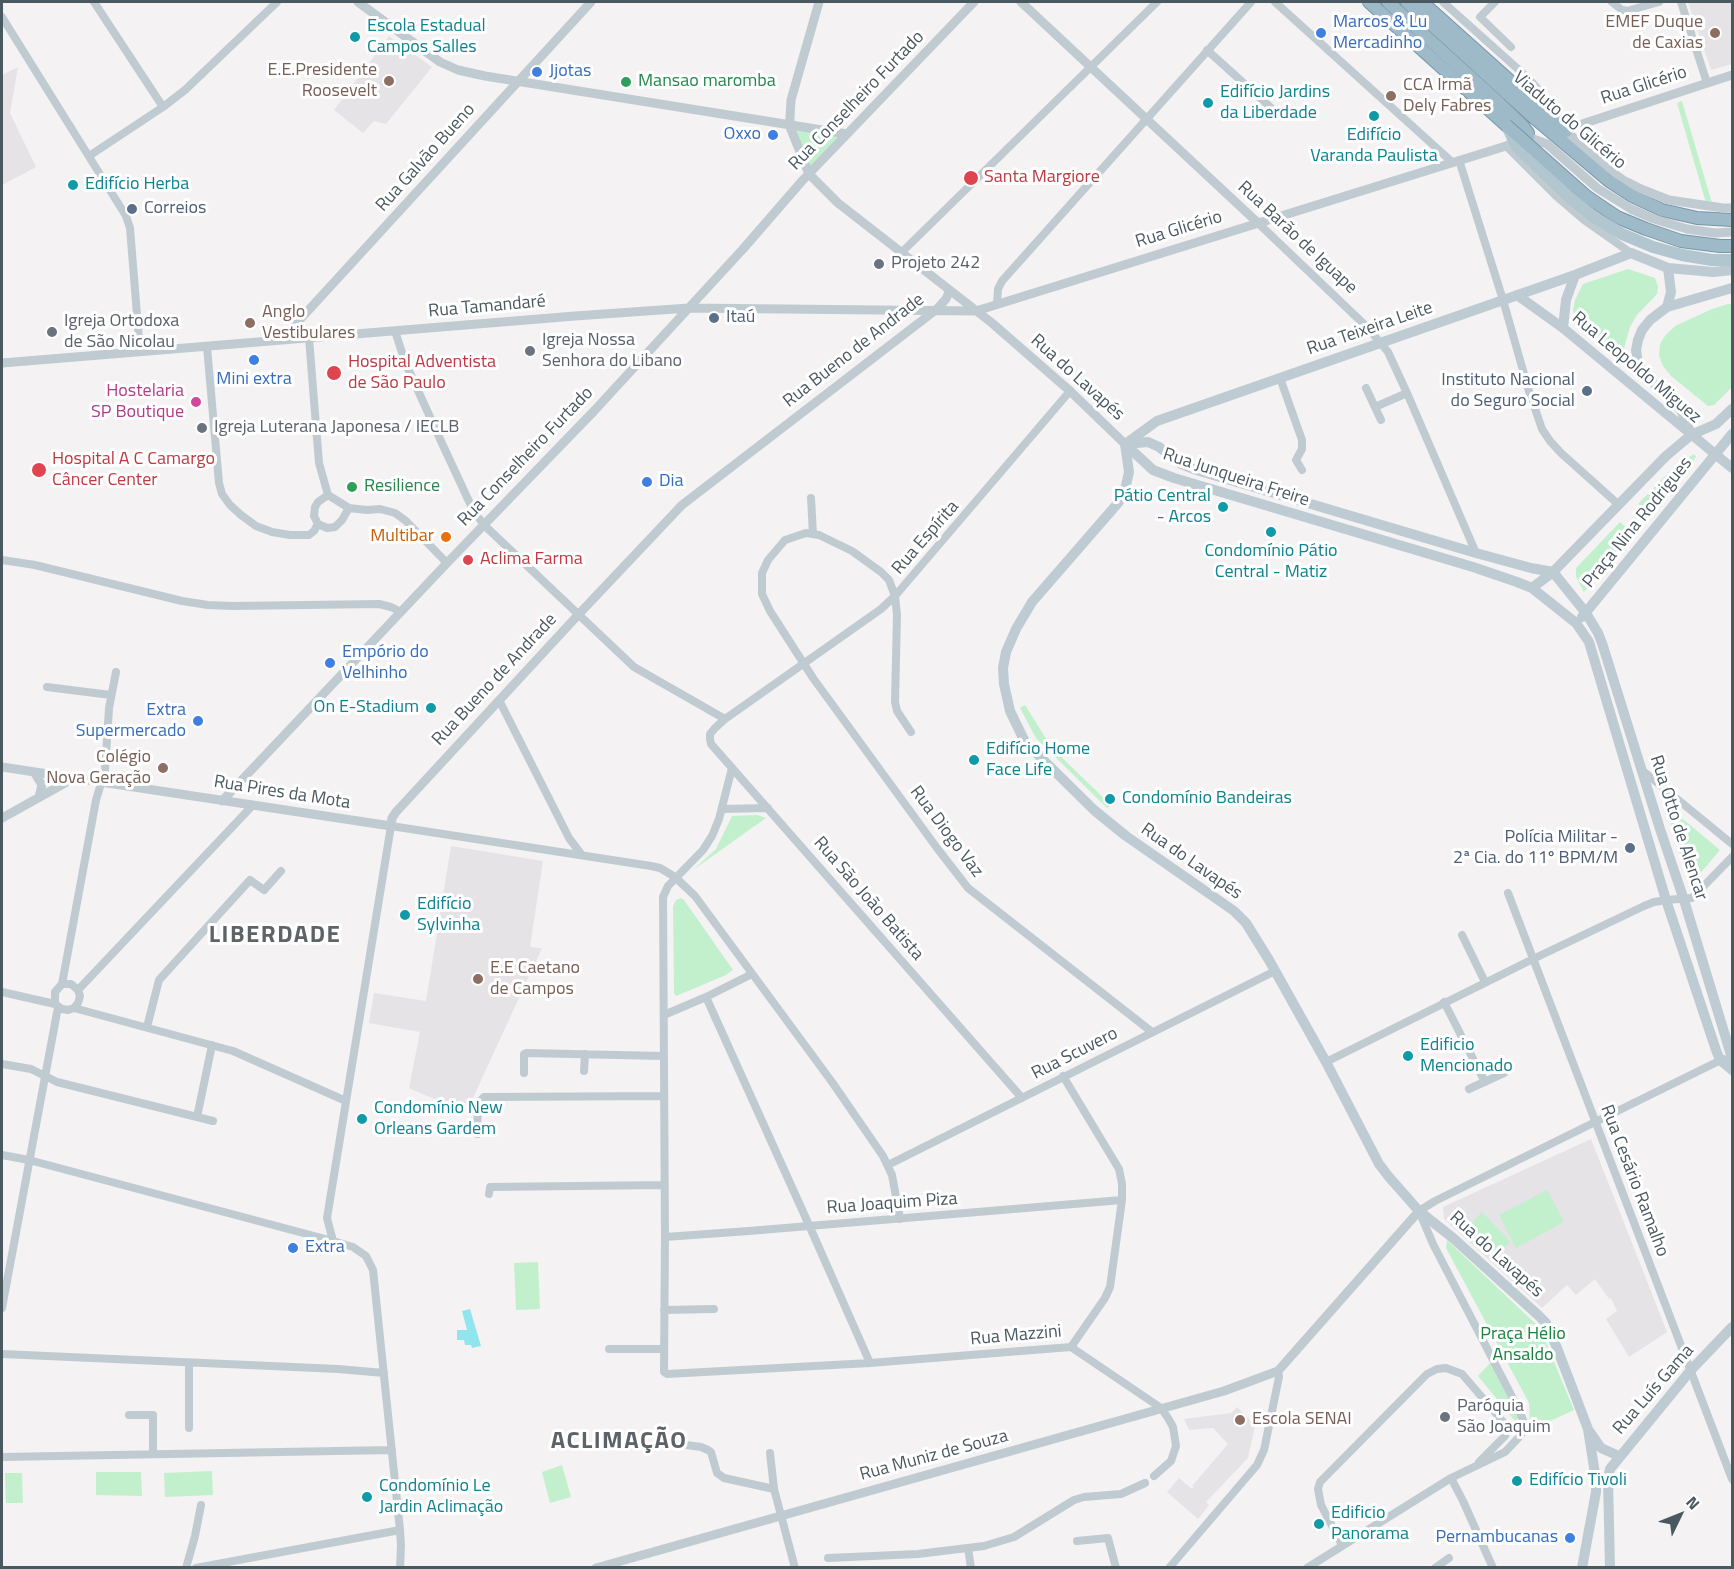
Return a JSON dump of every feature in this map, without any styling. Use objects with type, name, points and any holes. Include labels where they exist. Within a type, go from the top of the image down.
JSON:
[{"type":"highway","points":[[1369,2],[1586,196],[1617,217],[1681,241],[1732,246]]},
{"type":"highway","points":[[1388,2],[1498,102],[1522,125],[1528,135]]},
{"type":"highway","name":"Viaduto do Glicério","points":[[1407,2],[1532,116],[1609,181],[1632,196],[1662,210],[1697,218],[1732,220]]},
{"type":"highway","points":[[1422,2],[1566,130]]},
{"type":"main road","points":[[1506,125],[1517,147],[1569,197],[1595,218],[1622,234],[1653,247],[1712,260],[1732,260]]},
{"type":"main road","points":[[1631,254],[1668,268],[1713,272],[1732,270]]},
{"type":"main road","name":"Rua Teixeira Leite","points":[[1125,444],[1157,421],[1631,254]]},
{"type":"main road","points":[[1667,307],[1671,292],[1668,268]]},
{"type":"main road","points":[[1563,328],[1566,300],[1575,275]]},
{"type":"main road","points":[[1691,435],[1681,410],[1643,374],[1636,350],[1638,340],[1650,320],[1667,307],[1732,288]]},
{"type":"main road","name":"Rua Leopoldo Miguez","points":[[1517,294],[1563,328],[1732,468]]},
{"type":"main road","points":[[1632,385],[1643,374]]},
{"type":"main road","name":"Praça Nina Rodrigues","points":[[1532,588],[1553,572],[1666,456],[1691,435],[1716,424],[1732,409]]},
{"type":"main road","name":"Praça Nina Rodrigues","points":[[1576,623],[1732,434]]},
{"type":"main road","name":"Rua Junqueira Freire","points":[[1125,444],[1151,442],[1181,464],[1476,553],[1553,572]]},
{"type":"main road","name":"Rua Junqueira Freire","points":[[1125,444],[1153,470],[1174,478],[1473,567],[1532,588],[1576,623]]},
{"type":"main road","name":"Rua do Lavapés","points":[[1125,444],[1129,472],[1124,494],[1032,602],[1006,652],[1003,668],[1008,703],[1017,727],[1025,742],[1040,758],[1095,810],[1126,836],[1234,911],[1246,923],[1326,1062],[1379,1164],[1419,1211],[1453,1238],[1546,1323],[1588,1429],[1596,1492],[1582,1568]]},
{"type":"main road","points":[[1284,511],[1288,497]]},
{"type":"main road","points":[[1553,572],[1586,613]]},
{"type":"main road","name":"Rua Otto de Alencar","points":[[1586,613],[1602,644],[1684,900],[1728,1057]]},
{"type":"main road","name":"Rua Otto de Alencar","points":[[1576,623],[1589,642],[1666,900],[1728,1057]]},
{"type":"main road","points":[[1728,1057],[1732,1070]]},
{"type":"main road","name":"Rua Luís Gama","points":[[1610,1568],[1608,1479],[1610,1469],[1691,1370],[1732,1327]]},
{"type":"main road","points":[[1588,1429],[1601,1448],[1619,1456]]},
{"type":"street","points":[[94,2],[163,106]]},
{"type":"street","points":[[89,156],[185,90],[277,2]]},
{"type":"street","points":[[358,2],[451,68],[485,76],[847,134]]},
{"type":"street","name":"Rua Galvão Bueno","points":[[294,339],[294,326],[591,2]]},
{"type":"street","points":[[809,174],[790,126],[791,100],[819,2]]},
{"type":"street","name":"Rua Conselheiro Furtado","points":[[222,801],[594,411],[809,174],[974,2]]},
{"type":"street","name":"Rua Barão de Iguape","points":[[1021,2],[1368,328],[1381,343],[1388,352],[1407,393],[1476,553]]},
{"type":"street","points":[[901,253],[1157,2]]},
{"type":"street","points":[[992,323],[991,313],[1002,281],[1251,2]]},
{"type":"street","points":[[1275,2],[1455,161],[1503,300],[1542,429],[1561,453],[1619,505]]},
{"type":"street","points":[[1443,2],[1527,78],[1544,96],[1566,130],[1623,180],[1669,200],[1732,208]]},
{"type":"street","points":[[1495,2],[1480,17],[1511,47]]},
{"type":"street","points":[[1612,2],[1627,11],[1659,2]]},
{"type":"street","points":[[1681,2],[1707,83]]},
{"type":"street","points":[[2,17],[120,205],[130,228],[140,352]]},
{"type":"street","points":[[1207,51],[1279,115]]},
{"type":"street","name":"Rua Glicério","points":[[1566,130],[1732,75]]},
{"type":"street","name":"Rua Glicério","points":[[976,311],[1506,146],[1528,135]]},
{"type":"street","name":"Viaduto do Glicério","points":[[1528,135],[1550,146],[1591,183],[1631,209],[1687,229],[1715,233],[1732,232]]},
{"type":"street","points":[[1506,146],[1556,196],[1584,220],[1631,254]]},
{"type":"street","name":"Rua do Lavapés","points":[[809,174],[826,191],[901,253],[992,323],[1070,391],[1125,444]]},
{"type":"street","points":[[796,189],[807,186],[826,191]]},
{"type":"street","name":"Rua Bueno de Andrade","points":[[333,1241],[327,1218],[392,818],[682,505],[937,309],[950,290]]},
{"type":"street","name":"Rua Tamandaré","points":[[2,363],[689,308],[976,311]]},
{"type":"street","points":[[395,332],[405,362],[440,439],[473,510],[484,525],[639,671],[725,719],[803,664],[881,609],[895,596],[889,580],[881,572],[852,551],[813,534],[785,540],[776,549],[762,573],[762,594],[803,664]]},
{"type":"street","points":[[309,338],[319,464],[328,495],[349,508],[380,509],[395,513],[406,521],[447,563]]},
{"type":"street","points":[[207,346],[219,483],[222,494],[230,505],[255,526],[272,532],[309,535],[318,525]]},
{"type":"street","points":[[1280,378],[1302,440],[1302,449],[1296,460],[1302,470]]},
{"type":"street","points":[[1366,388],[1381,420]]},
{"type":"street","name":"Rua Espírita","points":[[911,732],[897,711],[895,702],[897,615],[895,596],[1070,391]]},
{"type":"street","points":[[1375,406],[1407,393]]},
{"type":"street","points":[[328,495],[315,507],[314,516],[318,525],[327,528],[335,526],[342,520],[349,508]]},
{"type":"street","points":[[812,498],[813,534]]},
{"type":"street","points":[[2,560],[35,565],[182,601],[208,605],[379,604],[401,612]]},
{"type":"street","name":"Rua Diogo Vaz","points":[[803,664],[968,888],[1152,1032]]},
{"type":"street","points":[[2,1308],[5,1264],[29,1160],[45,1076],[57,1005],[55,992],[62,984],[96,800],[105,770],[111,695],[116,672]]},
{"type":"street","points":[[47,687],[111,695]]},
{"type":"street","points":[[499,700],[569,838],[580,854]]},
{"type":"street","name":"Rua São João Batista","points":[[725,719],[711,734],[711,744],[1022,1098]]},
{"type":"street","name":"Rua Pires da Mota","points":[[2,767],[580,854],[660,868],[675,877]]},
{"type":"street","points":[[609,1349],[664,1349],[663,897],[675,877],[708,843],[716,828],[732,768]]},
{"type":"street","points":[[1642,771],[1732,844]]},
{"type":"street","points":[[34,772],[42,785],[39,797]]},
{"type":"street","points":[[2,818],[74,778]]},
{"type":"street","points":[[78,990],[253,805]]},
{"type":"street","points":[[722,809],[768,808]]},
{"type":"street","points":[[558,851],[569,838]]},
{"type":"street","points":[[1326,1062],[1444,1002],[1644,906],[1666,900],[1684,900],[1695,896],[1732,857]]},
{"type":"street","points":[[147,1027],[159,980],[250,880],[264,890],[281,871]]},
{"type":"street","points":[[675,877],[695,896],[832,1082],[888,1165],[900,1219]]},
{"type":"street","name":"Rua Cesário Ramalho","points":[[1508,893],[1732,1479]]},
{"type":"street","points":[[1462,935],[1485,982]]},
{"type":"street","name":"Rua Scuvero","points":[[888,1165],[1275,971]]},
{"type":"street","points":[[664,1015],[752,975]]},
{"type":"street","points":[[62,984],[71,984],[78,990],[80,1000],[74,1008]]},
{"type":"street","points":[[2,992],[57,1005],[68,1010],[74,1008],[233,1051],[346,1101]]},
{"type":"street","points":[[706,997],[870,1363]]},
{"type":"street","points":[[1444,1002],[1485,1083]]},
{"type":"street","points":[[197,1116],[212,1045]]},
{"type":"street","points":[[524,1073],[525,1053],[664,1056]]},
{"type":"street","points":[[584,1071],[585,1054]]},
{"type":"street","points":[[1169,1568],[1262,1458],[1279,1377],[1278,1371],[1419,1211],[1435,1201],[1728,1057]]},
{"type":"street","points":[[2,1064],[31,1069],[55,1082],[213,1120]]},
{"type":"street","points":[[1469,1089],[1504,1073]]},
{"type":"street","name":"Rua Mazzini","points":[[664,1349],[665,1373],[870,1363],[1071,1347],[1105,1298],[1110,1287],[1122,1200],[1122,1176],[1063,1076]]},
{"type":"street","points":[[477,1134],[478,1103],[484,1097],[664,1096]]},
{"type":"street","points":[[2,1155],[29,1160],[360,1250],[371,1263],[373,1270],[400,1530],[400,1568]]},
{"type":"street","points":[[489,1194],[490,1187],[664,1185]]},
{"type":"street","name":"Rua Joaquim Piza","points":[[665,1237],[1122,1200]]},
{"type":"street","points":[[1307,1568],[1451,1478],[1504,1452],[1521,1435],[1523,1420],[1519,1410],[1433,1244],[1419,1211]]},
{"type":"street","points":[[664,1310],[714,1309]]},
{"type":"street","points":[[1071,1347],[1161,1408],[1173,1428],[1176,1446],[1171,1461],[1154,1476]]},
{"type":"street","points":[[2,1354],[384,1373]]},
{"type":"street","points":[[189,1364],[189,1428]]},
{"type":"street","points":[[1342,1545],[1321,1505],[1318,1489],[1320,1482],[1427,1374],[1437,1369],[1446,1368],[1462,1374],[1505,1424],[1505,1436],[1476,1466]]},
{"type":"street","name":"Rua Muniz de Souza","points":[[596,1568],[1224,1391],[1278,1371]]},
{"type":"street","points":[[129,1415],[153,1415],[153,1454]]},
{"type":"street","points":[[679,1444],[701,1447],[711,1452],[717,1473],[724,1478],[774,1489]]},
{"type":"street","points":[[2,1456],[392,1450]]},
{"type":"street","points":[[770,1453],[774,1489],[795,1568]]},
{"type":"street","points":[[1451,1478],[1493,1568]]},
{"type":"street","points":[[828,1558],[918,1554],[968,1548],[1006,1540],[1074,1500],[1121,1494],[1144,1483]]},
{"type":"street","points":[[186,1568],[201,1505]]},
{"type":"street","points":[[196,1568],[400,1530]]},
{"type":"street","points":[[1077,1540],[1108,1538],[1116,1568]]},
{"type":"street","points":[[968,1548],[971,1568]]},
{"type":"street","points":[[1434,1568],[1449,1558]]},
{"type":"shaded area","name":"EMEF Duque de Caxias","points":[[1688,2],[1732,2],[1732,64],[1711,70]]},
{"type":"shaded area","name":"E.E.Presidente Roosevelt","points":[[389,36],[432,67],[386,124],[374,121],[363,133],[334,110]]},
{"type":"shaded area","points":[[18,67],[10,113],[36,167],[2,185],[2,75]]},
{"type":"shaded area","name":"E.E Caetano de Campos","points":[[451,846],[543,861],[530,947],[542,948],[466,1113],[409,1088],[420,1032],[369,1023],[374,993],[426,1001]]},
{"type":"shaded area","points":[[1591,1139],[1667,1332],[1629,1357],[1606,1319],[1617,1311],[1611,1298],[1609,1299],[1595,1279],[1576,1295],[1567,1285],[1542,1308],[1444,1219],[1443,1207]]},
{"type":"shaded area","points":[[1237,1407],[1255,1425],[1248,1458],[1206,1502],[1209,1505],[1198,1519],[1167,1492],[1179,1478],[1192,1489],[1194,1487],[1192,1486],[1228,1444],[1213,1428],[1189,1430],[1184,1419],[1231,1413]]},
{"type":"green space","points":[[1682,101],[1712,203],[1706,203],[1677,103]]},
{"type":"green space","points":[[795,129],[841,135],[810,169]]},
{"type":"green space","points":[[1628,269],[1655,278],[1658,287],[1657,294],[1637,315],[1630,327],[1624,348],[1625,364],[1576,320],[1573,310],[1583,284]]},
{"type":"green space","points":[[1732,304],[1732,387],[1714,405],[1708,406],[1671,376],[1663,366],[1659,356],[1660,344],[1675,326]]},
{"type":"green space","points":[[1694,454],[1696,457],[1649,514],[1638,504],[1673,468]]},
{"type":"green space","points":[[1620,522],[1632,533],[1584,592],[1576,577],[1576,568]]},
{"type":"green space","points":[[1025,705],[1052,748],[1111,805],[1107,808],[1036,738],[1020,708]]},
{"type":"green space","points":[[1665,804],[1720,850],[1689,884]]},
{"type":"green space","points":[[757,815],[766,818],[693,870],[716,849],[732,816]]},
{"type":"green space","points":[[681,898],[733,970],[676,996],[674,993],[673,906],[676,900]]},
{"type":"green space","points":[[1547,1190],[1564,1222],[1516,1248],[1499,1215]]},
{"type":"green space","points":[[1482,1212],[1510,1242],[1495,1257],[1466,1229]]},
{"type":"green space","name":"Praça Hélio Ansaldo","points":[[1447,1240],[1540,1328],[1574,1410],[1548,1422],[1543,1430],[1530,1428],[1529,1403],[1446,1248]]},
{"type":"green space","points":[[538,1262],[540,1309],[516,1310],[514,1263]]},
{"type":"green space","points":[[1492,1361],[1520,1417],[1515,1421],[1478,1376]]},
{"type":"green space","points":[[562,1465],[571,1497],[550,1503],[542,1472]]},
{"type":"green space","points":[[212,1471],[213,1495],[165,1497],[164,1473]]},
{"type":"green space","points":[[96,1472],[141,1472],[142,1496],[96,1495]]},
{"type":"green space","points":[[5,1473],[22,1473],[23,1503],[6,1503]]},
{"type":"water","points":[[470,1309],[481,1346],[472,1348],[471,1345],[465,1345],[464,1340],[457,1340],[457,1330],[467,1330],[462,1311]]},
{"type":"place","name":"Marcos & Lu Mercadinho","points":[[1321,33]]},
{"type":"place","name":"EMEF Duque de Caxias","points":[[1715,33]]},
{"type":"place","name":"Escola Estadual Campos Salles","points":[[355,37]]},
{"type":"place","name":"Jjotas","points":[[537,72]]},
{"type":"place","name":"E.E.Presidente Roosevelt","points":[[389,81]]},
{"type":"place","name":"Mansao maromba","points":[[626,82]]},
{"type":"place","name":"CCA Irmã Dely Fabres","points":[[1391,96]]},
{"type":"place","name":"Edifício Jardins da Liberdade","points":[[1208,103]]},
{"type":"place","name":"Edifício Varanda Paulista","points":[[1374,116]]},
{"type":"place","name":"Oxxo","points":[[773,135]]},
{"type":"place","name":"Santa Margiore","points":[[971,178]]},
{"type":"place","name":"Edifício Herba","points":[[73,185]]},
{"type":"place","name":"Correios","points":[[132,209]]},
{"type":"place","name":"Projeto 242","points":[[879,264]]},
{"type":"place","name":"Itaú","points":[[714,318]]},
{"type":"place","name":"Anglo Vestibulares","points":[[250,323]]},
{"type":"place","name":"Igreja Ortodoxa de São Nicolau","points":[[52,332]]},
{"type":"place","name":"Igreja Nossa Senhora do Libano","points":[[530,351]]},
{"type":"place","name":"Mini extra","points":[[254,360]]},
{"type":"place","name":"Hospital Adventista de São Paulo","points":[[334,373]]},
{"type":"place","name":"Instituto Nacional do Seguro Social","points":[[1587,391]]},
{"type":"place","name":"Hostelaria SP Boutique","points":[[196,402]]},
{"type":"place","name":"Igreja Luterana Japonesa / IECLB","points":[[202,428]]},
{"type":"place","name":"Hospital A C Camargo Câncer Center","points":[[39,470]]},
{"type":"place","name":"Dia","points":[[647,482]]},
{"type":"place","name":"Resilience","points":[[352,487]]},
{"type":"place","name":"Pátio Central - Arcos","points":[[1223,507]]},
{"type":"place","name":"Condomínio Pátio Central - Matiz","points":[[1271,532]]},
{"type":"place","name":"Multibar","points":[[446,537]]},
{"type":"place","name":"Aclima Farma","points":[[468,560]]},
{"type":"place","name":"Empório do Velhinho","points":[[330,663]]},
{"type":"place","name":"On E-Stadium","points":[[431,708]]},
{"type":"place","name":"Extra Supermercado","points":[[198,721]]},
{"type":"place","name":"Edifício Home Face Life","points":[[974,760]]},
{"type":"place","name":"Colégio Nova Geração","points":[[163,768]]},
{"type":"place","name":"Condomínio Bandeiras","points":[[1110,799]]},
{"type":"place","name":"Polícia Militar - 2ª Cia. do 11º BPM/M","points":[[1630,848]]},
{"type":"place","name":"Edifício Sylvinha","points":[[405,915]]},
{"type":"place","name":"E.E Caetano de Campos","points":[[478,979]]},
{"type":"place","name":"Edificio Mencionado","points":[[1408,1056]]},
{"type":"place","name":"Condomínio New Orleans Gardem","points":[[362,1119]]},
{"type":"place","name":"Extra","points":[[293,1248]]},
{"type":"place","name":"Paróquia São Joaquim","points":[[1445,1417]]},
{"type":"place","name":"Escola SENAI","points":[[1240,1420]]},
{"type":"place","name":"Edifício Tivoli","points":[[1517,1481]]},
{"type":"place","name":"Condomínio Le Jardin Aclimação","points":[[367,1497]]},
{"type":"place","name":"Edificio Panorama","points":[[1319,1524]]},
{"type":"place","name":"Pernambucanas","points":[[1570,1538]]},
{"type":"district","name":"LIBERDADE","points":[[275,936]]},
{"type":"district","name":"ACLIMAÇÃO","points":[[619,1442]]}]
